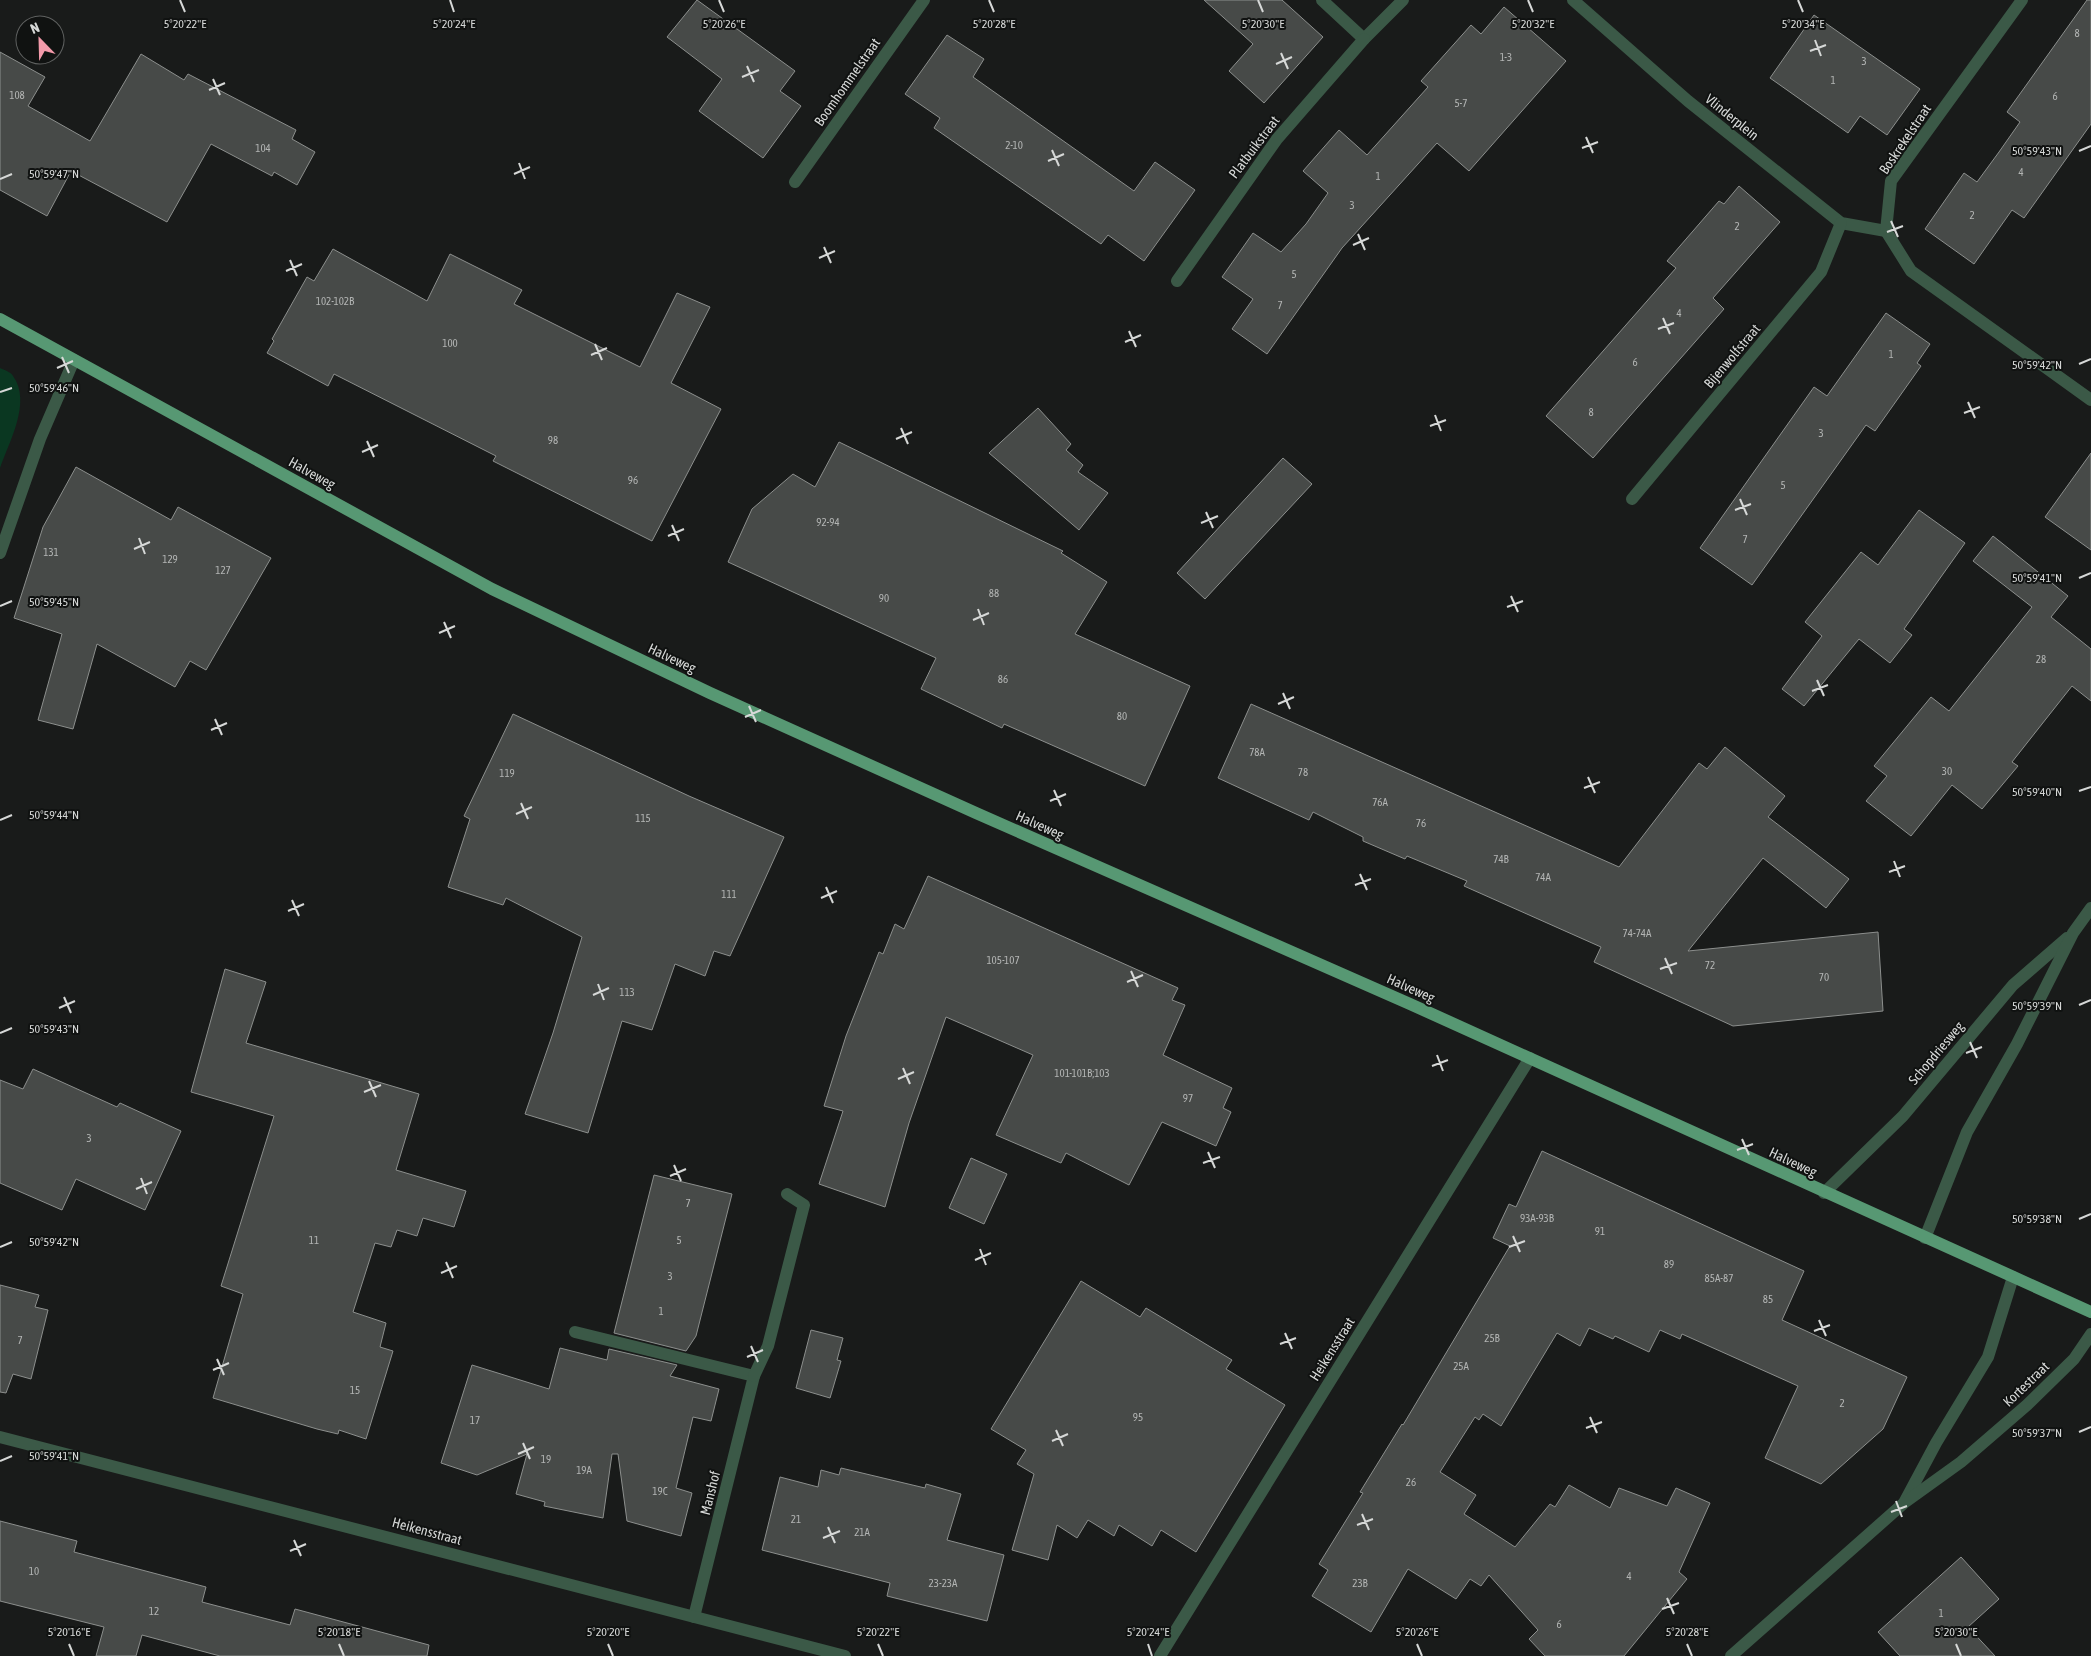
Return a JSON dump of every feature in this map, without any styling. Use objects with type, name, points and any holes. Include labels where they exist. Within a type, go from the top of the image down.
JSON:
[{"type":"main road","name":"Halveweg","points":[[0,319],[492,589],[710,692],[976,814],[1530,1058],[1824,1193],[2091,1312]]},
{"type":"street","name":"Boomhommelstraat","points":[[795,182],[924,0]]},
{"type":"street","points":[[1322,0],[1364,39],[1403,0]]},
{"type":"street","name":"Vlinderplein","points":[[1573,0],[1688,101],[1841,223],[1886,231]]},
{"type":"street","name":"Boskrekelstraat","points":[[1886,231],[1891,181],[2022,0]]},
{"type":"street","name":"Platbuikstraat","points":[[1177,281],[1277,139],[1364,39]]},
{"type":"street","name":"Bijenwolfstraat","points":[[1632,500],[1821,272],[1841,223]]},
{"type":"street","points":[[1886,231],[1911,271],[2091,400]]},
{"type":"street","points":[[0,553],[40,439],[74,360]]},
{"type":"street","name":"Schopdriesweg","points":[[1925,1238],[1967,1132],[2017,1044],[2073,933],[2091,908]]},
{"type":"street","name":"Schopdriesweg","points":[[1824,1193],[1903,1116],[2013,985],[2073,933]]},
{"type":"street","name":"Heikensstraat","points":[[1160,1656],[1530,1058]]},
{"type":"street","name":"Manshof","points":[[694,1617],[754,1376],[768,1346],[804,1205],[787,1194]]},
{"type":"street","name":"Kortestraat","points":[[1904,1503],[1936,1443],[1988,1357],[2013,1277]]},
{"type":"street","points":[[575,1332],[754,1376]]},
{"type":"street","name":"Kortestraat","points":[[1731,1656],[1904,1503],[1961,1462],[2027,1405],[2074,1359],[2091,1334]]},
{"type":"street","name":"Heikensstraat","points":[[0,1437],[845,1656]]},
{"type":"green space","points":[[0,368],[13,376],[18,386],[20,410],[0,468]]},
{"type":"building","points":[[697,0],[795,71],[780,91],[801,106],[763,158],[699,111],[722,79],[667,37]]},
{"type":"building","points":[[1204,0],[1282,0],[1323,37],[1264,103],[1229,71],[1253,44]]},
{"type":"building","points":[[2087,0],[2091,0],[2091,124],[2024,218],[2012,210],[1974,264],[1925,229],[1964,173],[1977,182],[1999,152],[2020,122],[2007,112]]},
{"type":"building","points":[[1504,7],[1566,61],[1469,171],[1437,143],[1342,248],[1267,354],[1232,329],[1253,299],[1222,277],[1253,233],[1281,252],[1306,224],[1328,193],[1303,171],[1339,130],[1367,155],[1428,87],[1421,81],[1471,25],[1481,34]]},
{"type":"building","points":[[1814,15],[1920,89],[1887,135],[1860,116],[1848,133],[1770,78]]},
{"type":"building","points":[[947,35],[984,59],[973,77],[1134,191],[1155,162],[1195,190],[1144,261],[1108,235],[1101,244],[934,128],[940,118],[905,94]]},
{"type":"building","points":[[0,52],[15,60],[15,65],[23,65],[45,77],[28,106],[90,141],[141,54],[184,80],[188,74],[296,130],[292,139],[315,152],[297,185],[274,172],[272,176],[211,144],[167,222],[71,171],[47,216],[0,190]]},
{"type":"building","points":[[1739,186],[1780,222],[1713,298],[1724,309],[1593,458],[1546,416],[1676,268],[1667,261],[1719,201],[1724,204]]},
{"type":"building","points":[[333,249],[427,301],[450,254],[522,290],[514,304],[640,367],[677,293],[710,307],[671,383],[721,409],[652,541],[493,461],[496,456],[334,374],[328,386],[267,353],[274,341],[272,339],[307,277],[314,281]]},
{"type":"building","points":[[1886,313],[1930,344],[1917,363],[1921,366],[1875,431],[1866,425],[1752,585],[1700,548],[1814,387],[1827,396]]},
{"type":"building","points":[[1038,408],[1071,444],[1066,450],[1083,465],[1078,472],[1108,493],[1079,530],[989,453]]},
{"type":"building","points":[[839,442],[1063,551],[1061,553],[1107,582],[1075,634],[1190,686],[1145,786],[1004,724],[1002,728],[921,689],[936,658],[728,562],[752,509],[793,474],[815,487]]},
{"type":"building","points":[[2091,453],[2091,550],[2045,517]]},
{"type":"building","points":[[1283,458],[1312,484],[1205,599],[1177,573]]},
{"type":"building","points":[[76,467],[171,520],[178,507],[271,558],[206,670],[190,661],[175,687],[97,644],[73,729],[38,720],[62,634],[14,618],[43,527]]},
{"type":"building","points":[[1919,510],[1965,543],[1904,629],[1912,635],[1890,663],[1859,639],[1804,706],[1782,689],[1822,636],[1805,622],[1861,552],[1878,565]]},
{"type":"building","points":[[1993,536],[2068,596],[2051,617],[2091,649],[2091,701],[2072,686],[2012,762],[2018,766],[1982,809],[1952,785],[1911,836],[1866,801],[1887,776],[1874,766],[1931,697],[1949,711],[2032,607],[1973,561]]},
{"type":"building","points":[[1251,704],[1619,867],[1699,763],[1707,769],[1725,747],[1785,796],[1768,817],[1849,879],[1826,908],[1763,858],[1688,951],[1878,932],[1883,1011],[1733,1026],[1594,962],[1601,947],[1464,886],[1467,881],[1407,856],[1405,859],[1363,841],[1363,837],[1313,812],[1309,820],[1218,778]]},
{"type":"building","points":[[513,714],[689,796],[784,837],[730,956],[714,951],[705,976],[675,964],[652,1030],[622,1021],[588,1133],[525,1114],[553,1033],[582,937],[506,898],[503,905],[448,887],[470,819],[464,816]]},
{"type":"building","points":[[928,876],[1178,988],[1172,1000],[1185,1005],[1163,1055],[1232,1088],[1223,1108],[1231,1112],[1216,1146],[1162,1122],[1129,1185],[1066,1153],[1061,1163],[996,1135],[1033,1055],[946,1017],[909,1123],[885,1207],[819,1184],[843,1111],[824,1106],[846,1036],[879,952],[883,954],[895,924],[904,929]]},
{"type":"building","points":[[225,969],[266,982],[246,1043],[419,1094],[396,1170],[466,1191],[454,1227],[423,1218],[417,1236],[397,1230],[391,1247],[375,1243],[353,1312],[386,1323],[380,1347],[393,1351],[366,1439],[339,1430],[338,1434],[317,1429],[213,1398],[243,1294],[221,1286],[274,1116],[191,1092]]},
{"type":"building","points":[[33,1069],[117,1107],[120,1103],[181,1131],[145,1210],[76,1179],[62,1210],[0,1183],[0,1080],[23,1089]]},
{"type":"building","points":[[1542,1151],[1804,1271],[1782,1320],[1907,1377],[1883,1429],[1821,1484],[1765,1458],[1798,1386],[1682,1334],[1680,1339],[1660,1330],[1649,1352],[1615,1336],[1613,1339],[1589,1328],[1580,1346],[1557,1333],[1501,1426],[1483,1414],[1479,1420],[1475,1417],[1440,1472],[1476,1495],[1464,1514],[1515,1547],[1550,1504],[1555,1507],[1569,1485],[1610,1508],[1619,1488],[1667,1506],[1676,1488],[1710,1503],[1679,1572],[1687,1579],[1624,1656],[1545,1656],[1529,1639],[1538,1630],[1489,1575],[1481,1586],[1470,1579],[1456,1599],[1408,1569],[1371,1632],[1312,1596],[1328,1570],[1319,1564],[1363,1493],[1360,1492],[1403,1425],[1510,1246],[1493,1238],[1509,1204],[1516,1207]]},
{"type":"building","points":[[971,1158],[1007,1174],[984,1224],[949,1208]]},
{"type":"building","points":[[654,1175],[732,1194],[696,1336],[686,1351],[614,1333]]},
{"type":"building","points":[[1081,1281],[1140,1317],[1146,1308],[1232,1360],[1226,1369],[1285,1405],[1196,1552],[1161,1530],[1152,1546],[1119,1525],[1114,1536],[1088,1520],[1077,1538],[1057,1525],[1048,1560],[1012,1550],[1034,1474],[1017,1464],[1026,1450],[991,1429]]},
{"type":"building","points":[[0,1285],[39,1295],[35,1307],[48,1310],[31,1379],[13,1374],[6,1393],[0,1392]]},
{"type":"building","points":[[811,1330],[843,1338],[837,1360],[841,1361],[830,1398],[796,1388]]},
{"type":"building","points":[[560,1348],[607,1360],[609,1349],[677,1365],[670,1376],[719,1389],[711,1421],[693,1417],[676,1488],[692,1493],[681,1536],[627,1521],[618,1454],[612,1454],[603,1518],[544,1506],[545,1502],[516,1494],[527,1454],[477,1475],[441,1463],[472,1365],[549,1389]]},
{"type":"building","points":[[841,1468],[925,1488],[926,1484],[961,1494],[947,1540],[1004,1555],[987,1621],[887,1596],[890,1583],[762,1550],[780,1477],[818,1487],[821,1470],[839,1475]]},
{"type":"building","points":[[0,1521],[77,1541],[74,1552],[206,1587],[202,1602],[290,1625],[295,1609],[429,1645],[427,1656],[220,1656],[142,1635],[136,1656],[96,1656],[104,1627],[0,1601]]},
{"type":"building","points":[[1961,1557],[1999,1599],[1968,1627],[1995,1656],[1900,1656],[1878,1632]]}]
